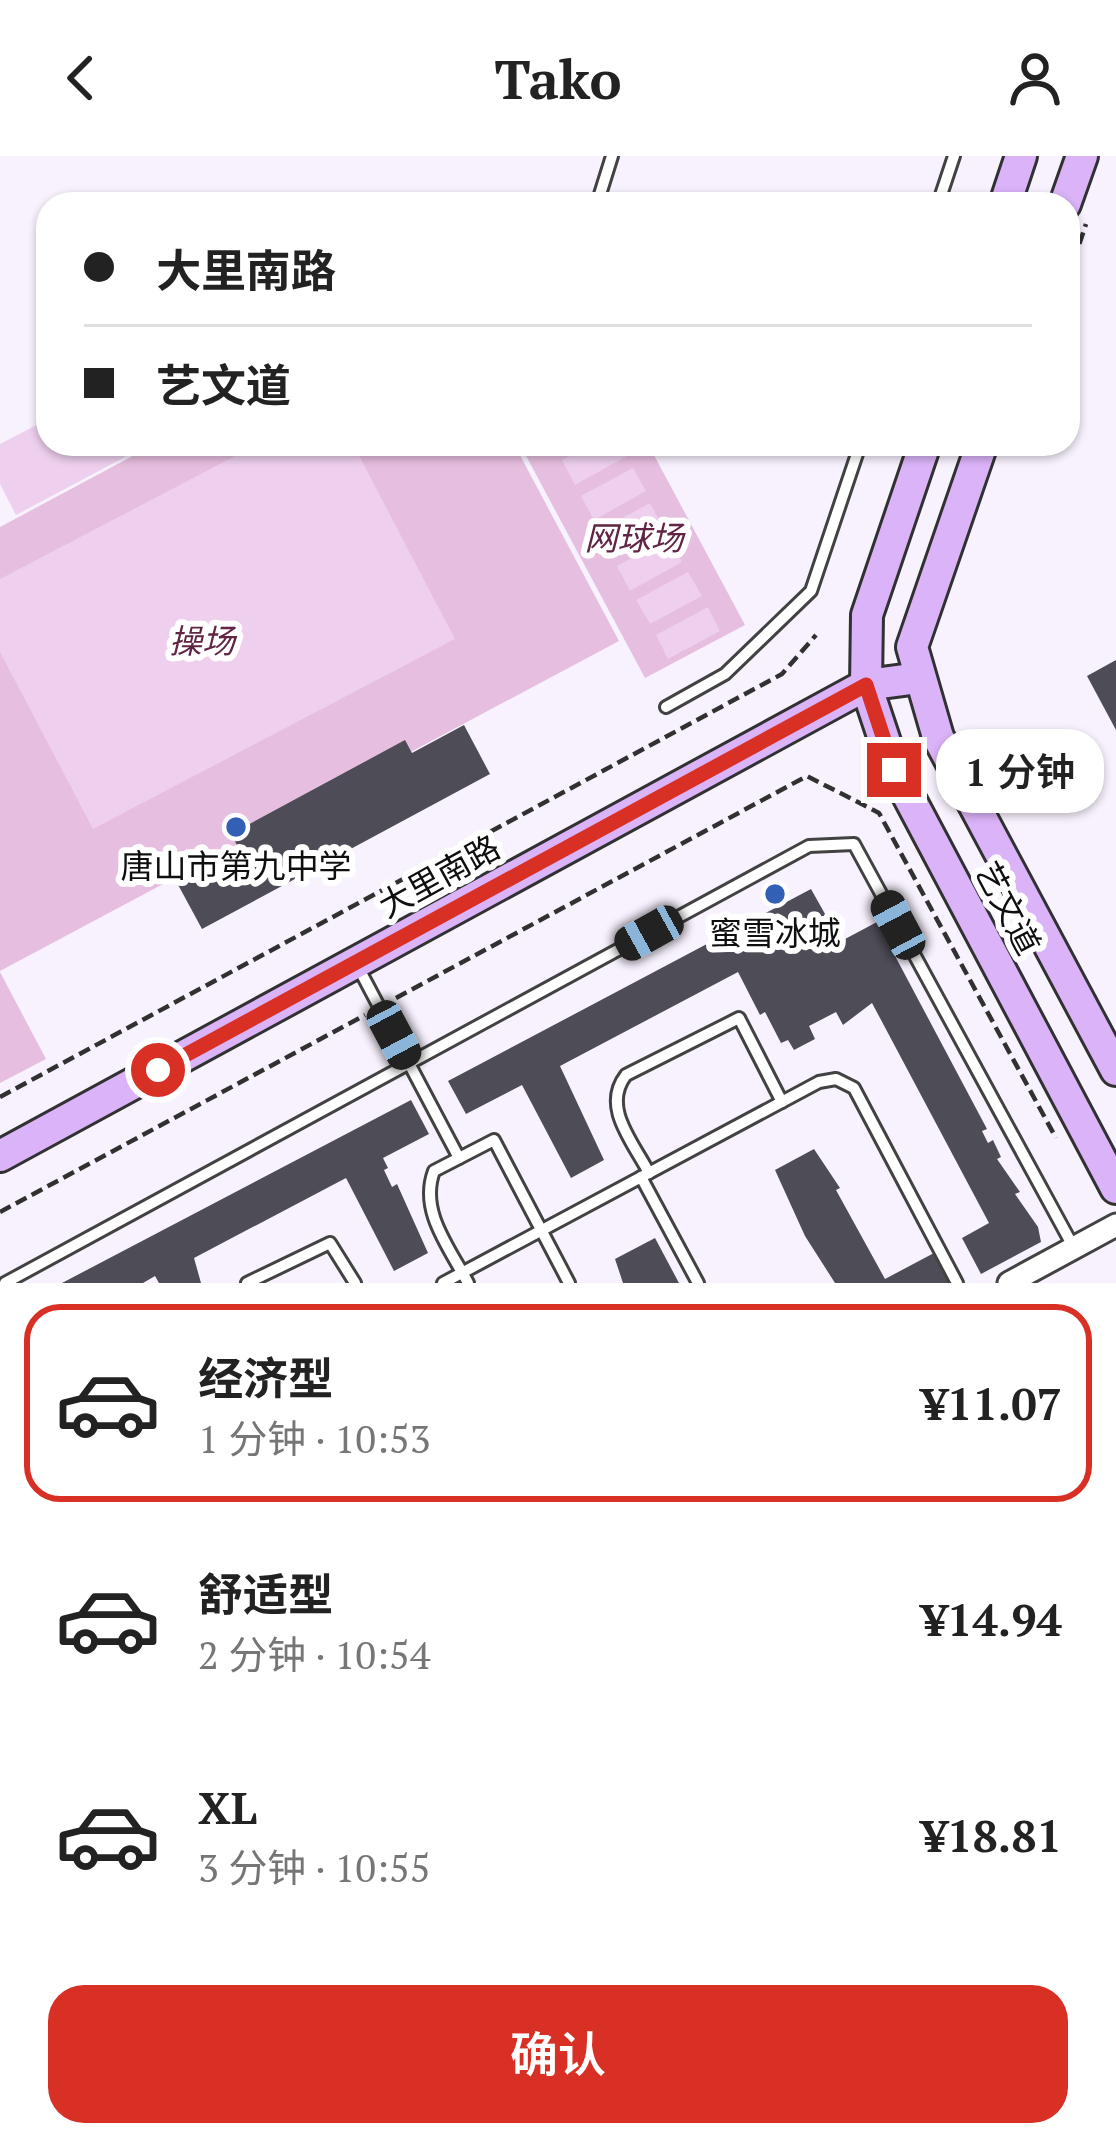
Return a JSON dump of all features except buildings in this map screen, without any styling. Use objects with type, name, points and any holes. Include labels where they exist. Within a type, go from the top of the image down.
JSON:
[{"type":"main road","points":[[1009,192],[1021,156]]},
{"type":"main road","points":[[1069,192],[1082,156]]},
{"type":"main road","name":"艺文道","points":[[921,456],[867,616],[866,685],[894,770],[1116,1188]]},
{"type":"main road","name":"艺文道","points":[[978,456],[911,647],[938,737],[1116,1070]]},
{"type":"main road","name":"大里南路","points":[[0,1156],[866,685],[920,679]]},
{"type":"street","points":[[1009,1283],[1116,1225]]},
{"type":"lane","points":[[601,192],[612,156]]},
{"type":"lane","points":[[942,192],[954,156]]},
{"type":"lane","points":[[666,706],[725,674],[811,591],[855,456]]},
{"type":"lane","points":[[5,1283],[809,846],[854,844],[1074,1248]]},
{"type":"lane","points":[[356,962],[459,1158]]},
{"type":"lane","points":[[698,1283],[614,1107],[615,1089],[626,1076],[739,1018],[782,1102]]},
{"type":"lane","points":[[443,1283],[465,1278],[542,1230],[819,1082],[836,1079],[854,1088],[957,1283]]},
{"type":"lane","points":[[465,1278],[429,1208],[427,1190],[434,1171],[494,1141],[569,1283]]},
{"type":"lane","points":[[247,1283],[330,1244],[355,1283]]},
{"type":"path","points":[[0,1097],[782,674],[816,635]]},
{"type":"path","points":[[0,1212],[806,776],[879,813],[1060,1147]]},
{"type":"green space","points":[[36,425],[36,456],[125,457],[16,515],[0,484],[0,444]]},
{"type":"green space","name":"操场","points":[[133,456],[520,456],[619,641],[0,971],[0,527]]},
{"type":"green space","points":[[235,456],[359,456],[455,639],[93,829],[0,652],[0,579]]},
{"type":"green space","name":"网球场","points":[[526,456],[654,456],[745,625],[645,678]]},
{"type":"green space","points":[[570,456],[627,456],[575,485],[562,460]]},
{"type":"green space","points":[[633,468],[646,491],[594,520],[581,496]]},
{"type":"green space","points":[[650,503],[663,527],[611,555],[598,531]]},
{"type":"green space","points":[[669,538],[682,562],[630,591],[617,566]]},
{"type":"green space","points":[[688,572],[702,596],[650,624],[636,600]]},
{"type":"green space","points":[[708,607],[720,631],[668,659],[656,635]]},
{"type":"green space","points":[[0,972],[46,1059],[0,1083]]},
{"type":"place","name":"唐山市第九中学","points":[[236,827]]},
{"type":"place","name":"蜜雪冰城","points":[[775,894]]},
{"type":"route","points":[[158,1070],[866,685],[894,770]]}]
